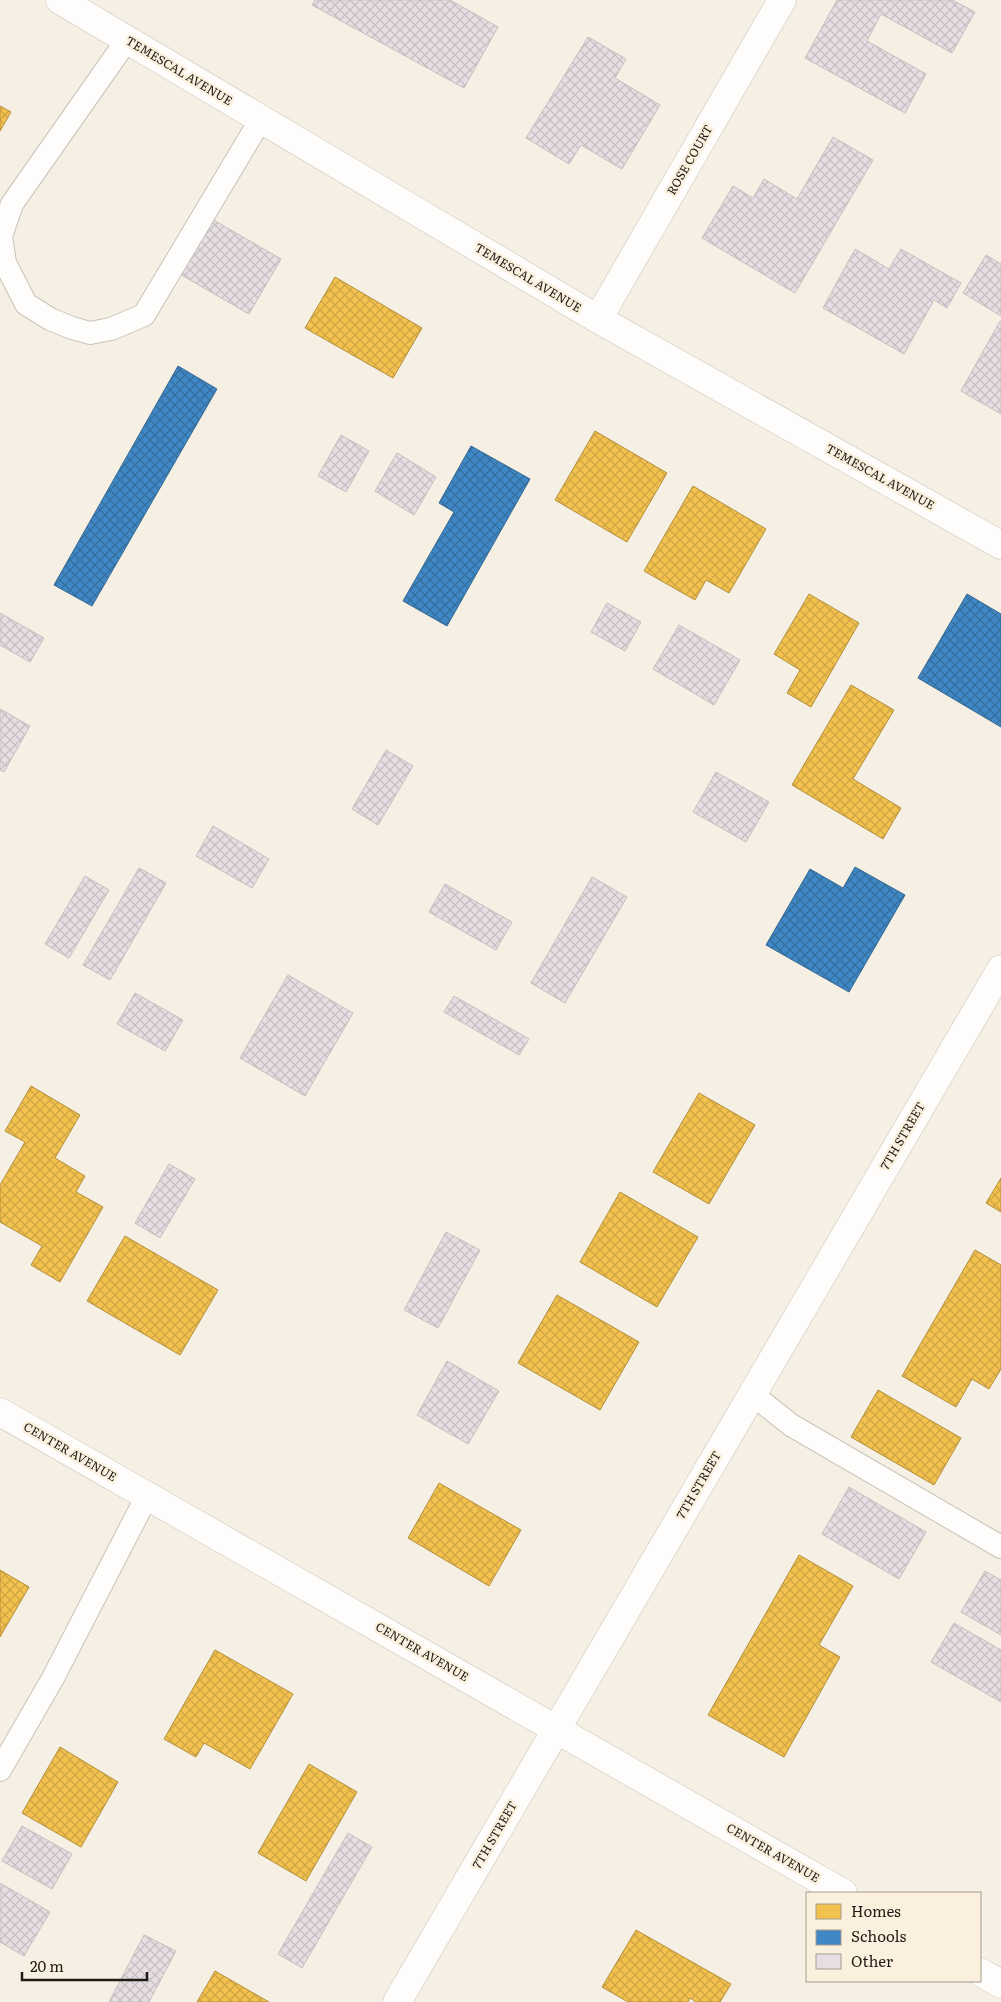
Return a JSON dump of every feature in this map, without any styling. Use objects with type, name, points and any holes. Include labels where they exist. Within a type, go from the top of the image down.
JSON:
[{"type":"street","name":"TEMESCAL AVENUE","points":[[60,0],[598,320],[1001,544]]},
{"type":"street","name":"ROSE COURT","points":[[598,320],[782,0]]},
{"type":"street","name":"7TH STREET","points":[[397,2002],[1001,969]]},
{"type":"street","name":"CENTER AVENUE","points":[[0,1412],[841,1892]]},
{"type":"street","points":[[981,1973],[1001,1984]]},
{"type":"lane","points":[[128,40],[12,204],[0,236],[6,263],[26,304],[50,319],[90,333],[111,329],[144,315],[261,119]]},
{"type":"lane","points":[[752,1394],[791,1425],[1001,1547]]},
{"type":"lane","points":[[0,1770],[53,1678],[147,1496]]},
{"type":"building: Homes","points":[[0,106],[11,112],[0,131]]},
{"type":"building: Homes","points":[[335,277],[422,328],[393,378],[305,328]]},
{"type":"building: Homes","points":[[595,431],[667,473],[627,542],[555,500]]},
{"type":"building: Homes","points":[[693,486],[766,529],[729,593],[706,580],[695,600],[644,571]]},
{"type":"building: Homes","points":[[809,594],[859,623],[811,707],[787,693],[800,670],[774,654]]},
{"type":"building: Homes","points":[[851,685],[894,710],[853,779],[901,808],[883,839],[792,785]]},
{"type":"building: Homes","points":[[31,1086],[80,1115],[55,1158],[85,1176],[76,1192],[103,1207],[60,1282],[31,1265],[42,1246],[0,1222],[0,1185],[25,1142],[5,1131]]},
{"type":"building: Homes","points":[[699,1093],[755,1125],[709,1204],[653,1172]]},
{"type":"building: Homes","points":[[1001,1178],[1001,1212],[986,1203]]},
{"type":"building: Homes","points":[[620,1192],[698,1237],[657,1307],[580,1262]]},
{"type":"building: Homes","points":[[125,1236],[218,1290],[180,1355],[87,1301]]},
{"type":"building: Homes","points":[[975,1250],[1001,1265],[1001,1369],[989,1389],[972,1379],[956,1407],[902,1376]]},
{"type":"building: Homes","points":[[557,1295],[639,1342],[600,1410],[518,1363]]},
{"type":"building: Homes","points":[[878,1390],[961,1438],[934,1485],[851,1437]]},
{"type":"building: Homes","points":[[439,1483],[521,1530],[489,1586],[408,1538]]},
{"type":"building: Homes","points":[[799,1555],[853,1586],[819,1645],[840,1657],[784,1757],[708,1715]]},
{"type":"building: Homes","points":[[0,1570],[29,1587],[0,1637]]},
{"type":"building: Homes","points":[[215,1650],[293,1694],[250,1769],[204,1743],[196,1757],[164,1739]]},
{"type":"building: Homes","points":[[60,1747],[118,1782],[81,1847],[22,1813]]},
{"type":"building: Homes","points":[[309,1764],[357,1792],[306,1881],[258,1853]]},
{"type":"building: Homes","points":[[636,1930],[731,1984],[720,2002],[696,2002],[690,1998],[688,2002],[628,2002],[602,1987]]},
{"type":"building: Homes","points":[[215,1971],[269,2002],[197,2002]]},
{"type":"building: Schools","points":[[178,366],[217,389],[92,606],[54,585]]},
{"type":"building: Schools","points":[[471,446],[530,479],[447,626],[403,601],[454,512],[439,503]]},
{"type":"building: Schools","points":[[967,594],[1001,614],[1001,727],[918,678]]},
{"type":"building: Schools","points":[[855,867],[905,895],[849,992],[766,945],[810,869],[843,888]]},
{"type":"building: Other","points":[[315,0],[450,0],[498,27],[464,88],[312,5]]},
{"type":"building: Other","points":[[837,0],[952,0],[975,12],[952,53],[881,14],[867,41],[926,74],[905,113],[805,58]]},
{"type":"building: Other","points":[[588,37],[626,59],[615,78],[660,105],[622,169],[581,145],[569,164],[526,138]]},
{"type":"building: Other","points":[[833,137],[873,160],[795,293],[702,238],[733,186],[753,198],[764,179],[797,199]]},
{"type":"building: Other","points":[[210,218],[281,259],[249,314],[178,273]]},
{"type":"building: Other","points":[[855,249],[889,269],[901,249],[961,283],[947,308],[934,300],[904,354],[823,308]]},
{"type":"building: Other","points":[[986,255],[1001,264],[1001,316],[963,293]]},
{"type":"building: Other","points":[[1001,322],[1001,414],[961,391]]},
{"type":"building: Other","points":[[341,435],[369,451],[346,492],[318,476]]},
{"type":"building: Other","points":[[397,453],[436,477],[414,515],[375,491]]},
{"type":"building: Other","points":[[607,603],[641,622],[625,651],[591,632]]},
{"type":"building: Other","points":[[0,613],[44,638],[30,662],[0,645]]},
{"type":"building: Other","points":[[679,625],[740,660],[714,705],[653,669]]},
{"type":"building: Other","points":[[0,709],[30,726],[4,772],[0,770]]},
{"type":"building: Other","points":[[386,750],[413,766],[378,825],[352,809]]},
{"type":"building: Other","points":[[716,772],[769,802],[746,842],[693,812]]},
{"type":"building: Other","points":[[213,826],[269,859],[252,888],[196,856]]},
{"type":"building: Other","points":[[139,868],[166,883],[110,980],[83,965]]},
{"type":"building: Other","points":[[85,876],[109,890],[69,958],[45,944]]},
{"type":"building: Other","points":[[592,877],[627,897],[565,1003],[531,983]]},
{"type":"building: Other","points":[[445,884],[512,922],[496,950],[429,912]]},
{"type":"building: Other","points":[[288,975],[353,1013],[305,1096],[240,1058]]},
{"type":"building: Other","points":[[135,993],[183,1020],[165,1051],[117,1024]]},
{"type":"building: Other","points":[[454,996],[529,1039],[519,1055],[444,1012]]},
{"type":"building: Other","points":[[169,1164],[195,1179],[160,1238],[135,1223]]},
{"type":"building: Other","points":[[446,1232],[480,1250],[438,1328],[404,1310]]},
{"type":"building: Other","points":[[447,1361],[499,1391],[468,1444],[417,1415]]},
{"type":"building: Other","points":[[849,1487],[926,1532],[899,1579],[822,1534]]},
{"type":"building: Other","points":[[985,1571],[1001,1580],[1001,1635],[961,1612]]},
{"type":"building: Other","points":[[954,1623],[1001,1650],[1001,1702],[931,1662]]},
{"type":"building: Other","points":[[22,1826],[72,1854],[52,1889],[2,1861]]},
{"type":"building: Other","points":[[348,1833],[372,1847],[302,1968],[278,1954]]},
{"type":"building: Other","points":[[0,1883],[50,1912],[24,1956],[0,1942]]},
{"type":"building: Other","points":[[144,1935],[176,1951],[149,2002],[109,2002]]}]
